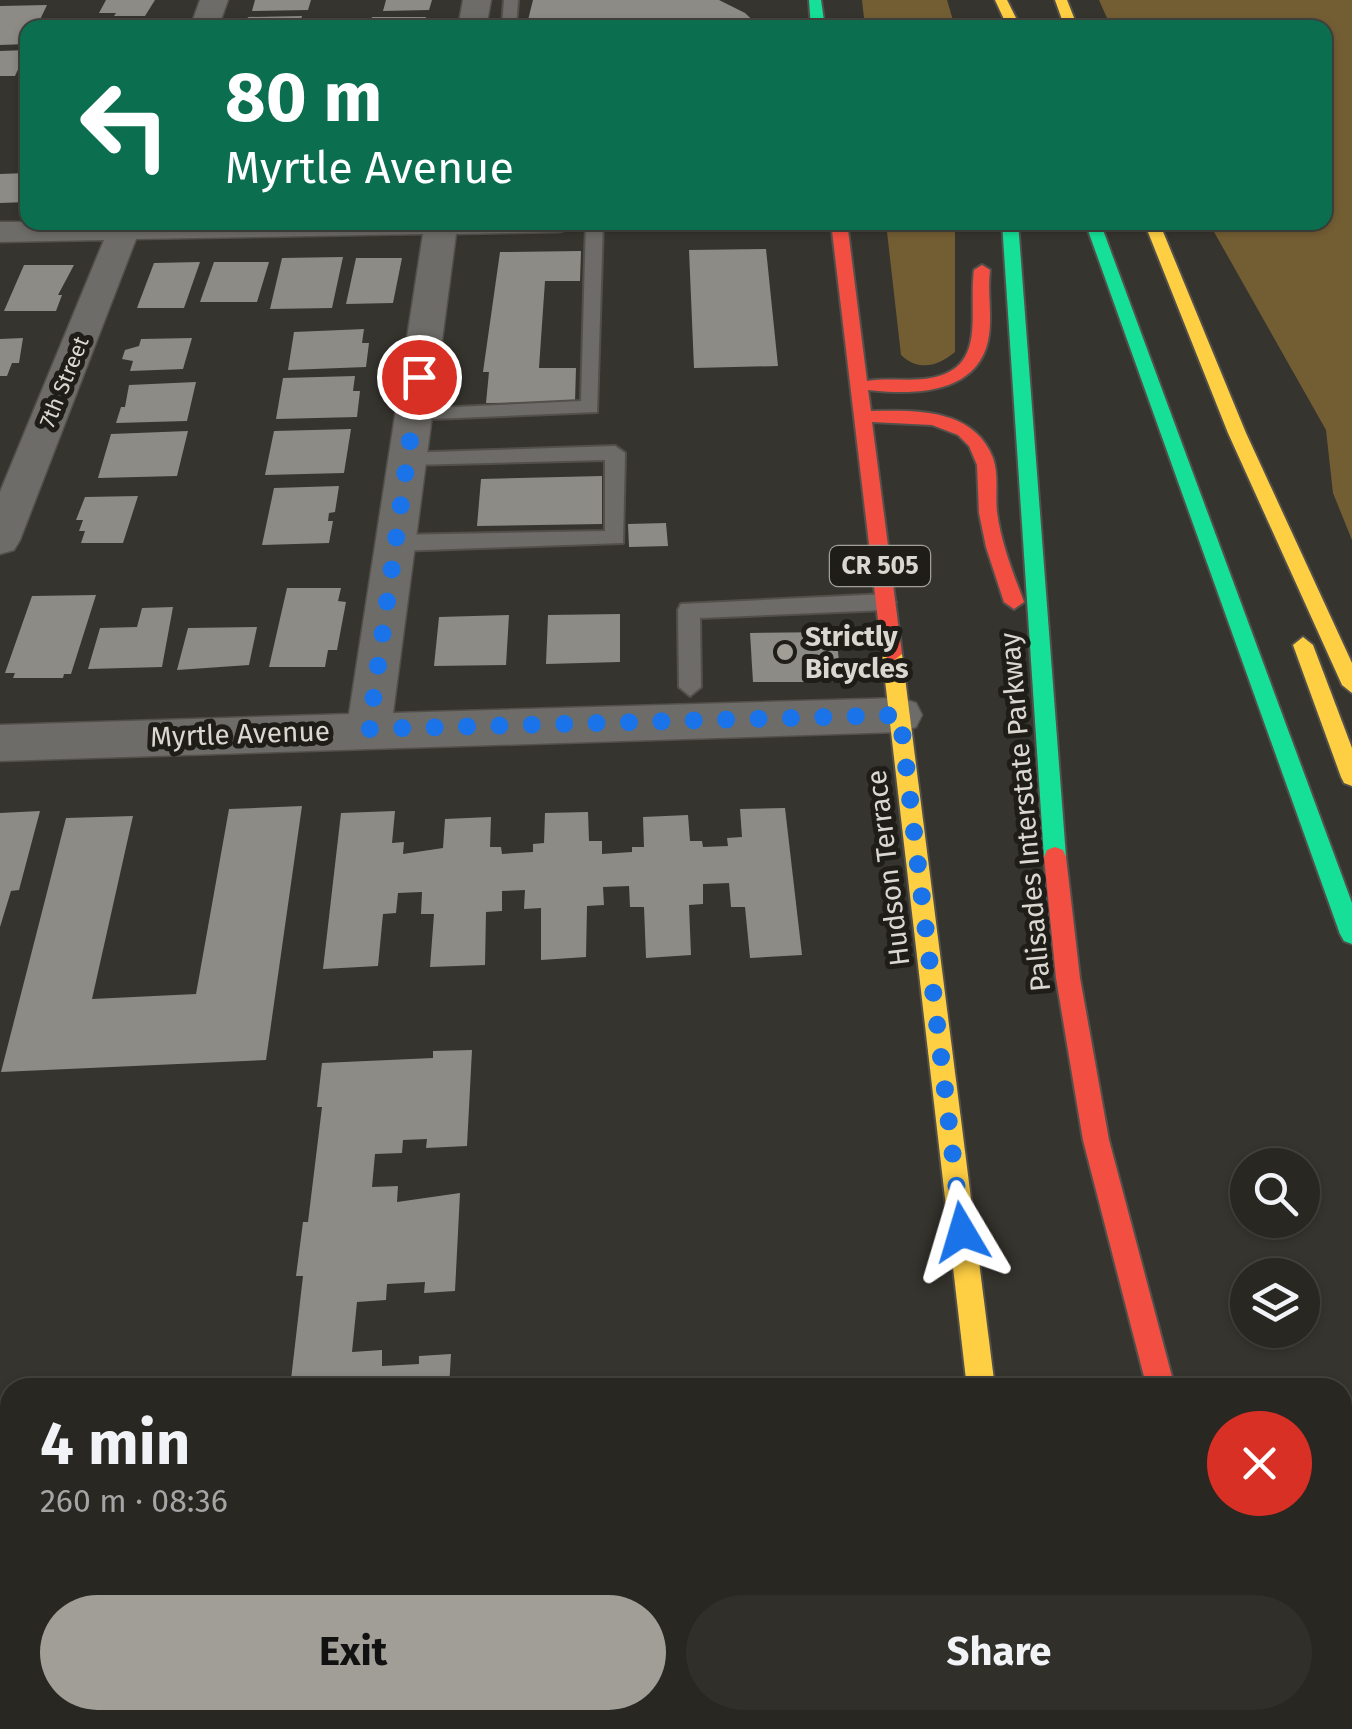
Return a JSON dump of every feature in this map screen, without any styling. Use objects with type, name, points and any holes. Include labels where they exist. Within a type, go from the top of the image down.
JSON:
[{"type":"main road","name":"Hudson Terrace","points":[[841,230],[981,1378]]},
{"type":"main road","name":"Palisades Interstate Parkway","points":[[1011,230],[1055,851],[1079,1055],[1118,1232],[1158,1378]]},
{"type":"main road","points":[[1095,230],[1352,934]]},
{"type":"main road","points":[[1154,230],[1236,432],[1352,684]]},
{"type":"main road","points":[[858,385],[933,384],[955,378],[969,368],[980,342],[979,284],[988,238]]},
{"type":"main road","points":[[862,417],[939,420],[967,435],[979,447],[985,464],[988,516],[1044,709]]},
{"type":"main road","points":[[1236,432],[1296,622],[1352,777]]},
{"type":"street","points":[[0,232],[42,230]]},
{"type":"street","name":"7th Street","points":[[0,540],[123,230]]},
{"type":"street","points":[[369,729],[439,230]]},
{"type":"street","name":"Myrtle Avenue","points":[[0,743],[900,715]]},
{"type":"lane","points":[[414,415],[590,407],[595,230]]},
{"type":"lane","points":[[396,544],[616,538],[614,453],[408,458]]},
{"type":"lane","points":[[690,687],[689,610],[885,602]]},
{"type":"shaded area","points":[[862,0],[947,0],[953,20],[864,20]]},
{"type":"shaded area","points":[[1099,0],[1352,0],[1352,540],[1333,493],[1326,430],[1213,230],[1332,230],[1332,20],[1108,20]]},
{"type":"shaded area","points":[[887,230],[955,230],[955,352],[935,364],[922,365],[901,355]]},
{"type":"building","points":[[106,0],[155,0],[145,16],[114,16],[116,13],[99,13]]},
{"type":"building","points":[[255,0],[311,0],[308,10],[252,11]]},
{"type":"building","points":[[386,0],[432,0],[429,10],[383,11]]},
{"type":"building","points":[[533,0],[719,0],[752,20],[528,20]]},
{"type":"building","points":[[47,5],[40,20],[20,20],[20,44],[0,45],[0,6]]},
{"type":"building","points":[[302,16],[301,20],[247,20]]},
{"type":"building","points":[[372,17],[426,17],[425,20],[371,20]]},
{"type":"building","points":[[20,50],[15,76],[0,76],[0,51]]},
{"type":"building","points":[[20,173],[20,202],[0,203],[0,174]]},
{"type":"building","points":[[766,249],[778,366],[694,368],[689,250]]},
{"type":"building","points":[[581,251],[580,281],[545,281],[539,368],[576,368],[575,402],[486,403],[489,372],[483,372],[500,252]]},
{"type":"building","points":[[343,257],[332,308],[270,309],[282,258]]},
{"type":"building","points":[[356,258],[402,258],[393,303],[346,304]]},
{"type":"building","points":[[200,262],[184,308],[137,308],[154,263]]},
{"type":"building","points":[[214,262],[269,262],[257,302],[200,302]]},
{"type":"building","points":[[24,265],[74,265],[58,295],[62,295],[56,311],[4,311]]},
{"type":"building","points":[[364,329],[362,343],[369,343],[366,367],[288,370],[294,332]]},
{"type":"building","points":[[23,338],[19,363],[12,363],[7,376],[0,376],[0,339]]},
{"type":"building","points":[[192,338],[183,369],[130,371],[133,361],[122,359],[125,350],[139,346],[141,339]]},
{"type":"building","points":[[355,376],[353,391],[360,391],[357,417],[276,419],[283,378]]},
{"type":"building","points":[[196,382],[187,421],[116,423],[121,407],[125,407],[129,385]]},
{"type":"building","points":[[351,429],[344,473],[265,475],[274,431]]},
{"type":"building","points":[[188,431],[177,476],[98,478],[111,434]]},
{"type":"building","points":[[602,476],[602,524],[477,526],[481,479]]},
{"type":"building","points":[[339,486],[335,512],[329,513],[328,521],[333,521],[329,543],[262,545],[274,488]]},
{"type":"building","points":[[138,496],[123,543],[81,543],[85,531],[79,531],[83,520],[76,520],[85,497]]},
{"type":"building","points":[[666,523],[668,546],[629,547],[628,524]]},
{"type":"building","points":[[287,588],[341,588],[338,601],[346,602],[337,650],[328,650],[325,667],[269,667]]},
{"type":"building","points":[[96,595],[71,674],[64,674],[63,678],[13,678],[15,673],[5,673],[32,596]]},
{"type":"building","points":[[173,607],[162,667],[88,669],[100,628],[137,627],[142,608]]},
{"type":"building","points":[[620,614],[620,662],[546,664],[548,615]]},
{"type":"building","points":[[509,615],[506,665],[434,666],[439,617]]},
{"type":"building","points":[[257,627],[249,665],[177,670],[188,628]]},
{"type":"building","points":[[836,632],[841,682],[753,682],[750,633]]},
{"type":"building","points":[[302,806],[266,1060],[1,1072],[66,818],[133,816],[92,999],[196,994],[229,809]]},
{"type":"building","points":[[785,808],[802,955],[750,958],[745,907],[731,907],[729,883],[703,884],[703,904],[689,905],[691,955],[646,958],[644,907],[630,907],[629,886],[603,887],[604,905],[587,906],[586,957],[541,960],[541,908],[524,909],[525,890],[502,891],[502,911],[486,912],[485,965],[430,967],[434,914],[421,914],[422,892],[398,893],[396,913],[383,914],[378,966],[323,969],[341,813],[395,811],[392,843],[404,842],[403,854],[443,848],[445,819],[491,817],[490,847],[501,847],[502,854],[533,852],[533,844],[544,843],[545,813],[588,812],[589,841],[602,841],[602,854],[644,847],[643,817],[688,815],[690,841],[702,841],[703,847],[728,846],[727,838],[742,837],[740,809]]},
{"type":"building","points":[[40,811],[19,890],[11,891],[0,927],[0,813]]},
{"type":"building","points":[[472,1050],[467,1146],[426,1148],[427,1139],[403,1140],[402,1153],[375,1154],[372,1187],[398,1186],[397,1202],[460,1193],[455,1291],[424,1293],[425,1282],[387,1284],[386,1300],[357,1302],[352,1352],[382,1350],[382,1366],[419,1364],[419,1356],[451,1354],[450,1378],[291,1378],[303,1276],[296,1276],[303,1222],[308,1222],[322,1107],[317,1107],[322,1063],[433,1058],[433,1051]]},
{"type":"traffic: fast","points":[[815,0],[817,20]]},
{"type":"traffic: fast","points":[[1011,230],[1055,857]]},
{"type":"traffic: fast","points":[[1095,230],[1352,934]]},
{"type":"traffic: slow","points":[[1001,0],[1011,20]]},
{"type":"traffic: slow","points":[[1061,0],[1069,20]]},
{"type":"traffic: slow","points":[[1154,230],[1237,433],[1352,685]]},
{"type":"traffic: slow","points":[[1303,645],[1352,777]]},
{"type":"traffic: slow","points":[[892,654],[980,1378]]},
{"type":"traffic: jam","points":[[840,230],[892,654]]},
{"type":"traffic: jam","points":[[871,385],[938,383],[965,370],[975,357],[980,340],[982,270]]},
{"type":"traffic: jam","points":[[861,417],[932,419],[949,423],[976,442],[986,465],[992,535],[1014,602]]},
{"type":"traffic: jam","points":[[1055,857],[1068,978],[1096,1140],[1158,1378]]},
{"type":"place","name":"Strictly Bicycles","points":[[785,652]]},
{"type":"route","points":[[419,377],[369,729],[900,715],[962,1232]]}]
